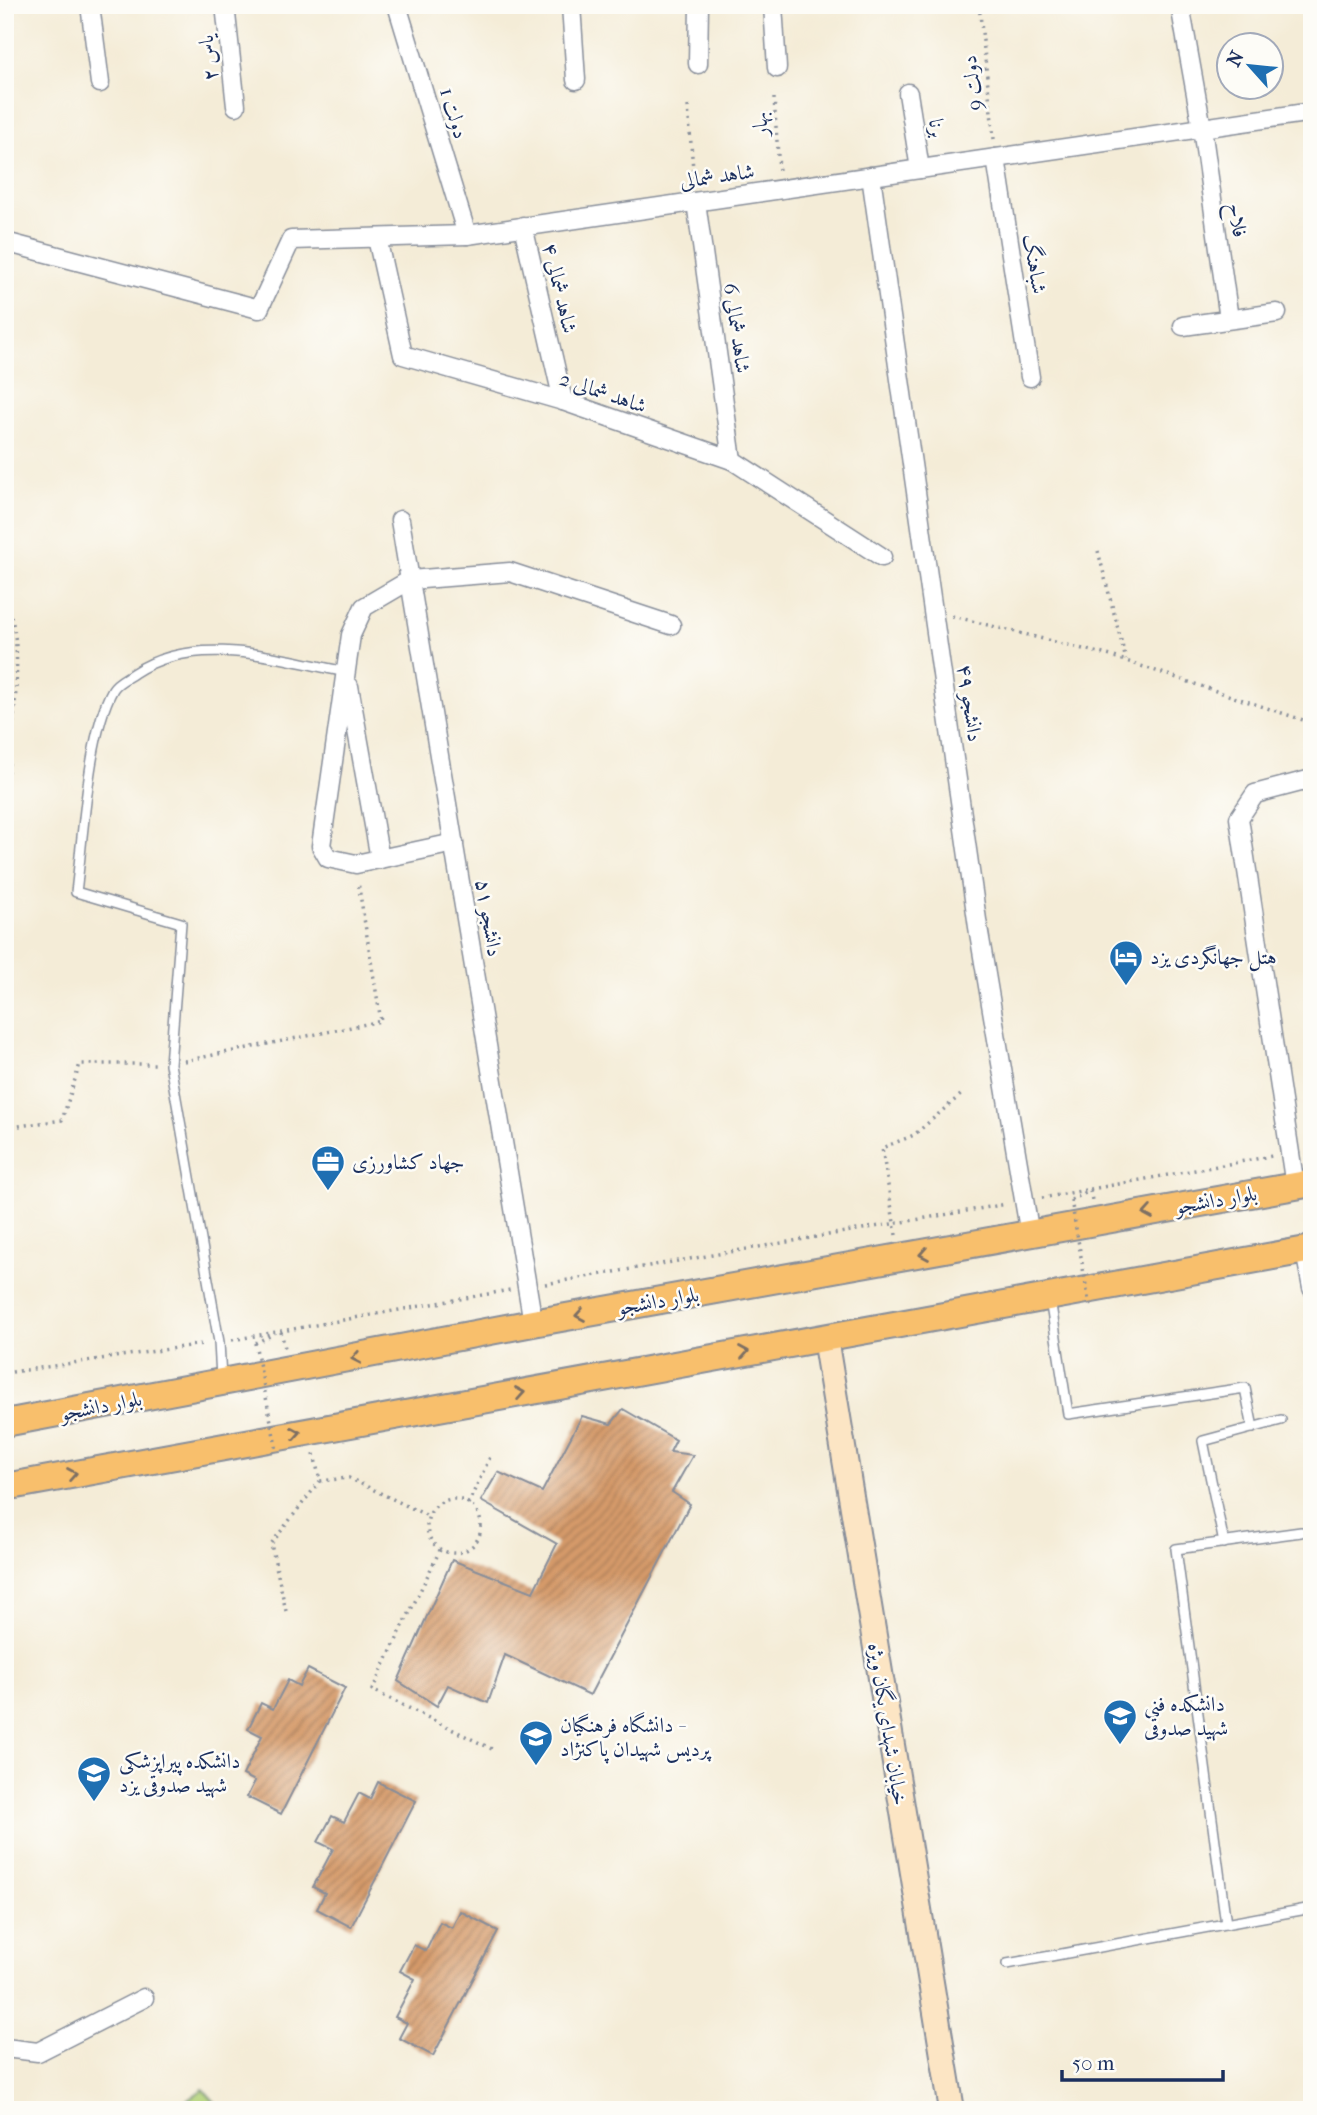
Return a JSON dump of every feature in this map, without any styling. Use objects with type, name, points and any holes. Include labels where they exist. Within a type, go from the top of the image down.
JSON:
[{"type":"main road","name":"بلوار دانشجو","points":[[5,1423],[533,1323],[1304,1184]]},
{"type":"main road","points":[[5,1487],[1309,1250]]},
{"type":"street","points":[[90,5],[100,83]]},
{"type":"street","name":"یاس ۲","points":[[225,5],[236,106]]},
{"type":"street","name":"دولت 1","points":[[397,5],[467,234]]},
{"type":"street","points":[[571,5],[576,80]]},
{"type":"street","points":[[698,64],[699,5]]},
{"type":"street","points":[[773,5],[777,68]]},
{"type":"street","name":"فلاح","points":[[1180,5],[1202,128],[1229,319]]},
{"type":"street","name":"برنا","points":[[908,93],[920,169]]},
{"type":"street","name":"شاهد شمالی","points":[[5,242],[259,309],[291,240],[467,234],[1312,112]]},
{"type":"street","name":"شباهنگ","points":[[996,158],[1030,377]]},
{"type":"street","name":"دانشجو ۴۹","points":[[871,176],[978,927],[1030,1235]]},
{"type":"street","name":"شاهد شمالی 6","points":[[696,202],[732,460]]},
{"type":"street","name":"شاهد شمالی ۴","points":[[523,226],[563,401]]},
{"type":"street","name":"شاهد شمالی 2","points":[[377,237],[403,355],[563,401],[732,460],[881,557]]},
{"type":"street","points":[[1182,326],[1277,313]]},
{"type":"street","name":"دانشجو ۵۱","points":[[400,520],[533,1323]]},
{"type":"street","points":[[454,843],[356,864],[328,858],[321,846],[351,635],[364,607],[410,580],[510,572],[671,625]]},
{"type":"street","points":[[346,672],[380,859]]},
{"type":"street","points":[[1304,1184],[1289,1153],[1238,818],[1255,794],[1312,779]]},
{"type":"street","points":[[1309,1250],[1312,1288]]},
{"type":"street","name":"خیابان شهدای یگان ویژه","points":[[825,1338],[952,2110]]},
{"type":"street","points":[[5,2048],[38,2052],[144,1998]]},
{"type":"lane","points":[[221,1383],[219,1342],[170,1064],[181,923],[76,892],[99,724],[115,686],[148,663],[200,651],[255,654],[346,672]]},
{"type":"lane","points":[[1049,1297],[1068,1414],[1245,1388],[1253,1428]]},
{"type":"lane","points":[[1224,1543],[1203,1441],[1281,1420]]},
{"type":"lane","points":[[1226,1924],[1176,1549],[1301,1532]]},
{"type":"lane","points":[[1007,1964],[1312,1908]]},
{"type":"path","name":"دولت 9","points":[[979,5],[996,158]]},
{"type":"path","name":"بهار","points":[[774,98],[780,189]]},
{"type":"path","points":[[688,106],[696,202]]},
{"type":"path","points":[[1098,551],[1126,660]]},
{"type":"path","points":[[5,604],[11,613],[17,651],[5,797]]},
{"type":"path","points":[[935,611],[1126,660],[1312,723]]},
{"type":"path","points":[[5,1128],[62,1120],[80,1065],[170,1064],[381,1021],[356,864]]},
{"type":"path","points":[[900,1258],[882,1149],[914,1135],[964,1091]]},
{"type":"path","points":[[5,1373],[219,1342],[1024,1200],[1090,1191],[1289,1153]]},
{"type":"path","points":[[1090,1191],[1071,1200],[1090,1308]]},
{"type":"path","points":[[277,1451],[255,1343],[281,1331]]},
{"type":"path","points":[[309,1431],[320,1482]]},
{"type":"path","points":[[468,1504],[491,1455]]},
{"type":"path","points":[[286,1611],[271,1544],[320,1482],[349,1478],[428,1516]]},
{"type":"path","points":[[458,1498],[468,1504],[475,1508],[481,1526],[475,1544],[458,1553],[440,1550],[428,1536],[428,1516],[440,1502],[458,1498]]},
{"type":"path","points":[[440,1550],[372,1690],[494,1750]]},
{"type":"green space","points":[[203,2089],[222,2110],[174,2110]]},
{"type":"building","points":[[623,1409],[676,1440],[670,1452],[693,1455],[672,1492],[690,1504],[590,1695],[505,1655],[488,1703],[448,1685],[437,1706],[398,1681],[452,1560],[533,1592],[557,1544],[481,1501],[498,1472],[542,1492],[582,1416],[611,1424]]},
{"type":"building","points":[[308,1669],[345,1688],[281,1814],[247,1797],[255,1781],[243,1775],[262,1736],[248,1729],[261,1703],[273,1709],[288,1680],[299,1686]]},
{"type":"building","points":[[378,1782],[416,1801],[351,1927],[317,1909],[325,1893],[313,1887],[333,1849],[318,1842],[332,1816],[344,1822],[359,1793],[370,1799]]},
{"type":"building","points":[[460,1911],[498,1931],[433,2056],[399,2038],[407,2023],[395,2017],[415,1979],[400,1971],[414,1945],[426,1951],[440,1922],[452,1928]]},
{"type":"place","name":"هتل جهانگردی یزد","points":[[1126,987]]},
{"type":"place","name":"جهاد کشاورزی","points":[[328,1192]]},
{"type":"place","name":"دانشکده فنی شهید صدوقی","points":[[1120,1746]]},
{"type":"place","name":"دانشگاه فرهنگیان - پردیس شهیدان پاکنژاد","points":[[536,1767]]},
{"type":"place","name":"دانشکده پیراپزشکی شهید صدوقی یزد","points":[[94,1803]]}]
